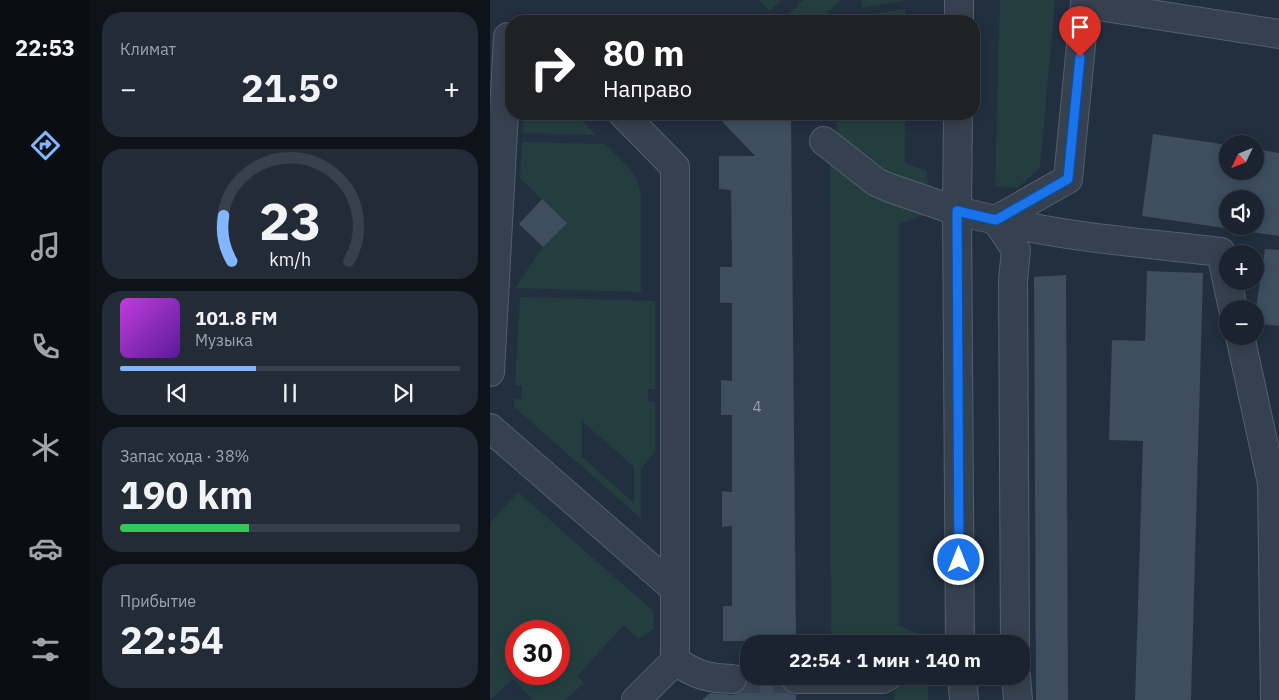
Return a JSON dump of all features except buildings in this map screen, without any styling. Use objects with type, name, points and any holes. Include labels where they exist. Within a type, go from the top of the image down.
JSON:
[{"type":"street","points":[[959,0],[959,15]]},
{"type":"street","points":[[996,220],[1068,179],[1085,4],[1279,34]]},
{"type":"street","points":[[490,372],[503,36]]},
{"type":"street","points":[[628,120],[675,167],[675,661],[636,700]]},
{"type":"street","points":[[956,635],[958,120]]},
{"type":"street","points":[[824,141],[876,182],[957,211],[1027,228],[1221,252],[1232,300]]},
{"type":"street","points":[[996,220],[1016,250],[1013,280],[1015,635]]},
{"type":"street","points":[[1242,345],[1276,478],[1275,700]]},
{"type":"street","points":[[490,428],[675,589]]},
{"type":"street","points":[[675,661],[693,672],[713,678],[732,679]]},
{"type":"street","points":[[963,685],[964,700]]},
{"type":"street","points":[[1017,685],[1018,700]]},
{"type":"green space","points":[[759,0],[781,0],[770,11]]},
{"type":"green space","points":[[803,0],[840,0],[826,15],[788,15]]},
{"type":"green space","points":[[861,0],[906,0],[862,8]]},
{"type":"green space","points":[[1000,0],[1055,0],[1040,168],[1017,188],[995,186]]},
{"type":"green space","points":[[905,9],[905,15],[865,15]]},
{"type":"green space","points":[[523,120],[581,120],[596,135],[523,133]]},
{"type":"green space","points":[[836,120],[905,120],[905,163],[927,171],[928,189],[892,177],[838,138]]},
{"type":"green space","points":[[522,142],[605,144],[631,170],[638,182],[641,195],[641,292],[515,288],[543,247],[566,223],[520,178]]},
{"type":"green space","points":[[830,156],[928,214],[899,224],[899,626],[923,635],[831,635]]},
{"type":"green space","points":[[520,297],[655,301],[655,389],[648,389],[648,402],[655,402],[655,452],[641,469],[641,518],[514,407],[514,399],[521,399],[522,386],[515,385]],"holes":[[[582,421],[634,467],[634,503],[582,457]]]},
{"type":"green space","points":[[518,492],[653,611],[654,629],[638,639],[624,625],[577,676],[584,683],[565,700],[533,700],[519,685],[570,685],[570,620],[505,620],[506,685],[490,700],[490,523]]},
{"type":"green space","points":[[903,685],[928,685],[928,700],[894,700],[894,691]]},
{"type":"tunnel","points":[[732,679],[740,679]]},
{"type":"route","points":[[959,560],[957,211],[996,220],[1068,179],[1080,57]]}]
